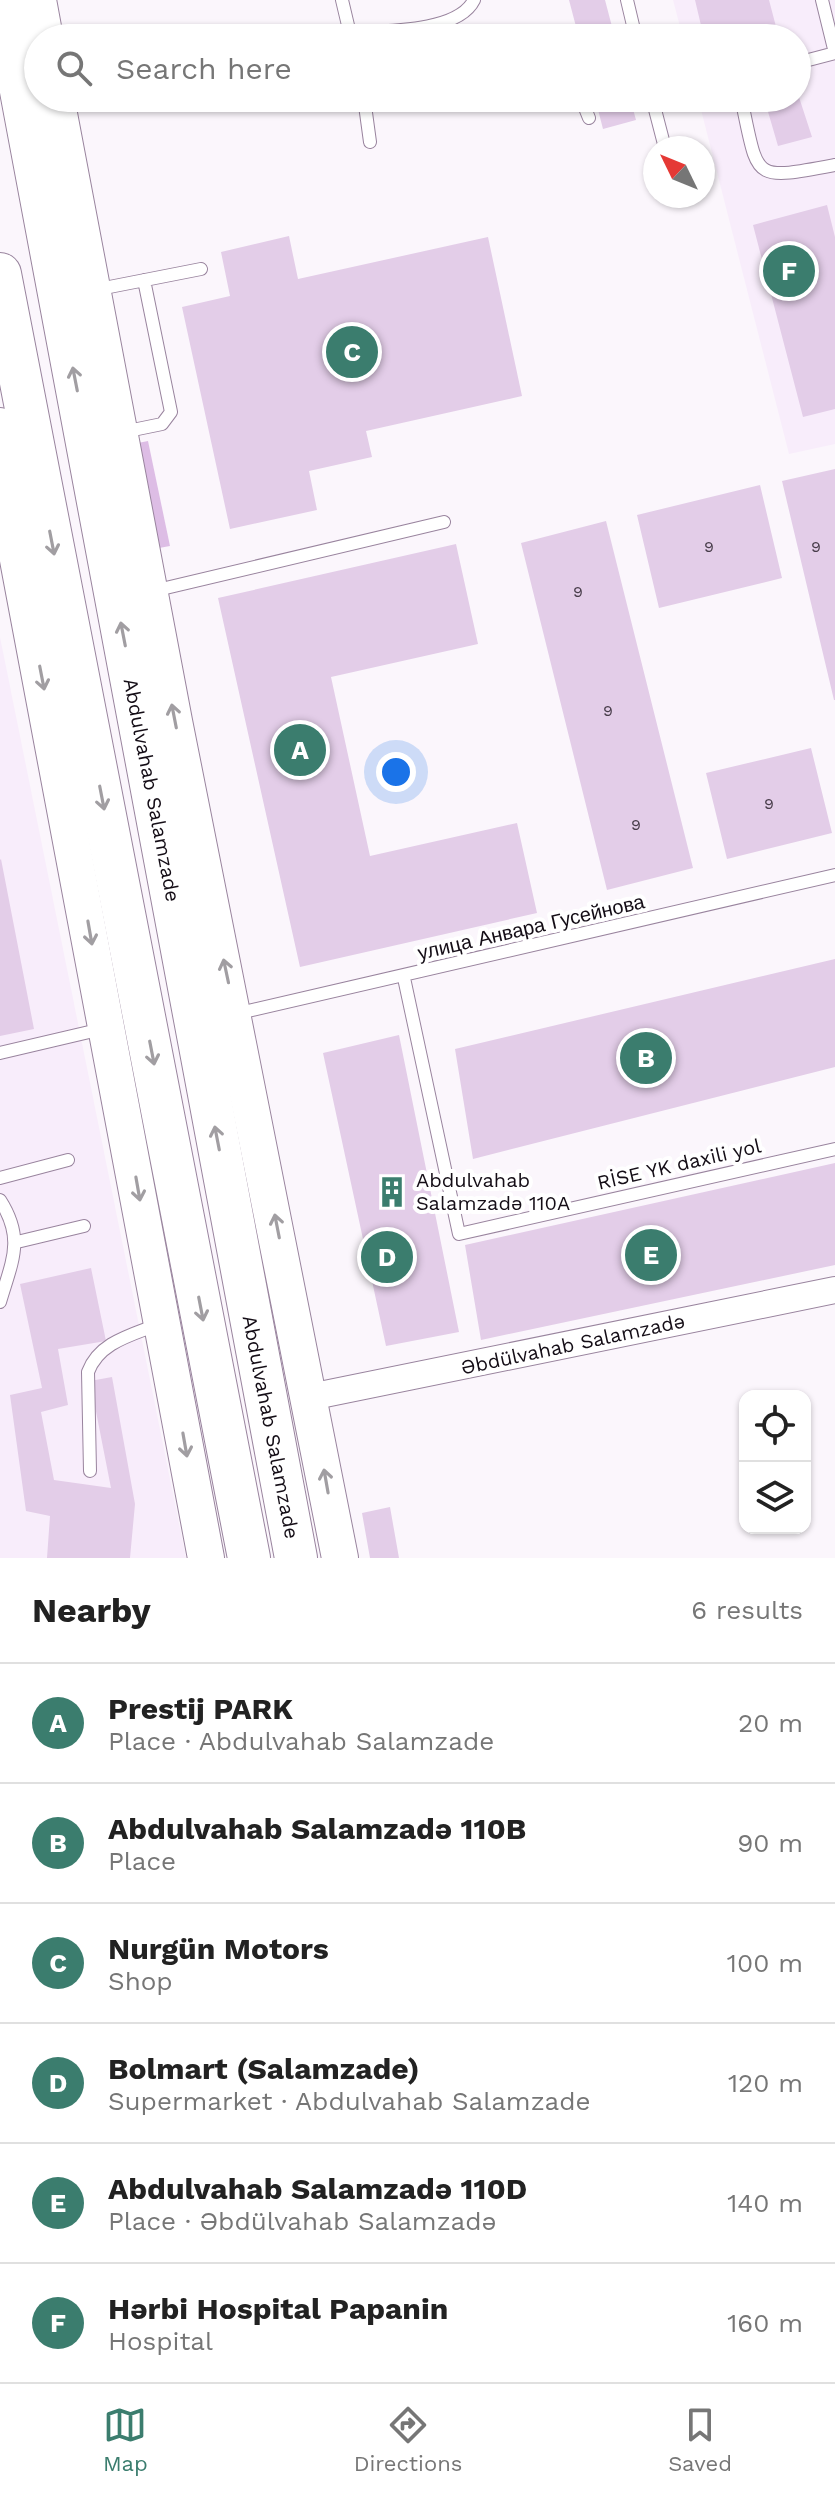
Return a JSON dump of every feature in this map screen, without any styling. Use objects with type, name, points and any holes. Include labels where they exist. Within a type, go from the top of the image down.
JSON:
[{"type":"main road","name":"Abdulvahab Salamzade","points":[[29,112],[30,138],[105,445],[150,592],[340,1558]]},
{"type":"main road","points":[[59,112],[111,390],[105,445]]},
{"type":"main road","points":[[30,138],[76,203]]},
{"type":"main road","points":[[0,274],[249,1558]]},
{"type":"main road","points":[[0,426],[39,477]]},
{"type":"main road","name":"Abdulvahab Salamzade","points":[[105,445],[267,1407],[296,1558]]},
{"type":"main road","points":[[0,464],[206,1558]]},
{"type":"street","name":"Əbdülvahab Salamzadə","points":[[310,1397],[835,1290]]},
{"type":"lane","points":[[342,0],[347,24]]},
{"type":"lane","points":[[440,24],[469,9],[474,0]]},
{"type":"lane","points":[[627,0],[633,24]]},
{"type":"lane","points":[[811,59],[835,53],[822,0]]},
{"type":"lane","points":[[366,112],[370,142]]},
{"type":"lane","points":[[587,112],[589,118]]},
{"type":"lane","points":[[656,112],[662,136]]},
{"type":"lane","points":[[744,112],[754,157],[762,169],[777,176],[835,165]]},
{"type":"lane","points":[[93,290],[201,269]]},
{"type":"lane","points":[[105,445],[162,424],[171,412],[144,280]]},
{"type":"lane","points":[[150,592],[444,522]]},
{"type":"lane","name":"улица Анвара Гусейнова","points":[[235,1014],[404,978],[835,875]]},
{"type":"lane","name":"RİSE YK daxili yol","points":[[404,978],[459,1234],[835,1149]]},
{"type":"lane","points":[[0,1053],[108,1028]]},
{"type":"lane","points":[[0,1178],[68,1160]]},
{"type":"lane","points":[[0,1200],[11,1218],[17,1242],[0,1302]]},
{"type":"lane","points":[[17,1242],[84,1226]]},
{"type":"lane","points":[[90,1471],[88,1372],[93,1358],[105,1347],[162,1322]]},
{"type":"shaded area","points":[[673,0],[835,0],[835,444],[789,454],[715,165],[715,136],[708,136],[702,112],[811,112],[811,24],[679,24]]},
{"type":"shaded area","points":[[148,441],[170,546],[159,548],[138,443]]},
{"type":"shaded area","points":[[0,637],[186,1558],[0,1558]]},
{"type":"building","points":[[569,0],[605,0],[611,24],[575,24]]},
{"type":"building","points":[[695,0],[769,0],[775,24],[701,24]]},
{"type":"building","points":[[599,112],[634,112],[636,120],[603,129]]},
{"type":"building","points":[[768,112],[804,112],[812,137],[778,146]]},
{"type":"building","points":[[827,205],[835,237],[835,409],[803,417],[753,225]]},
{"type":"building","points":[[289,236],[298,279],[488,237],[522,396],[366,431],[372,457],[309,471],[317,510],[230,529],[182,307],[230,296],[221,252]]},
{"type":"building","points":[[835,469],[835,700],[834,700],[782,481]]},
{"type":"building","points":[[760,485],[782,578],[659,608],[637,515]]},
{"type":"building","points":[[606,521],[693,868],[607,890],[521,543]]},
{"type":"building","points":[[456,544],[478,644],[331,677],[370,856],[517,823],[537,913],[300,967],[218,598]]},
{"type":"building","points":[[811,748],[832,833],[727,859],[706,773]]},
{"type":"building","points":[[0,860],[34,1029],[0,1036]]},
{"type":"building","points":[[835,959],[835,1067],[473,1159],[455,1049]]},
{"type":"building","name":"Abdulvahab Salamzadə 110A","points":[[399,1035],[459,1332],[386,1346],[323,1053]]},
{"type":"building","points":[[835,1163],[835,1265],[481,1340],[465,1245]]},
{"type":"building","points":[[91,1268],[106,1341],[58,1349],[68,1405],[41,1412],[54,1480],[111,1488],[90,1381],[112,1377],[135,1504],[130,1558],[47,1558],[50,1516],[26,1511],[10,1395],[42,1388],[20,1284]]},
{"type":"building","points":[[390,1507],[399,1558],[370,1558],[362,1513]]},
{"type":"place","name":"Hərbi Hospital Papanin","points":[[789,271]]},
{"type":"place","name":"Nurgün Motors","points":[[352,352]]},
{"type":"place","name":"Prestij PARK","points":[[300,750]]},
{"type":"place","name":"Abdulvahab Salamzadə 110B","points":[[646,1058]]},
{"type":"place","name":"Abdulvahab Salamzadə 110A","points":[[392,1192]]},
{"type":"place","name":"Abdulvahab Salamzadə 110D","points":[[651,1255]]},
{"type":"place","name":"Bolmart (Salamzade)","points":[[387,1257]]}]
